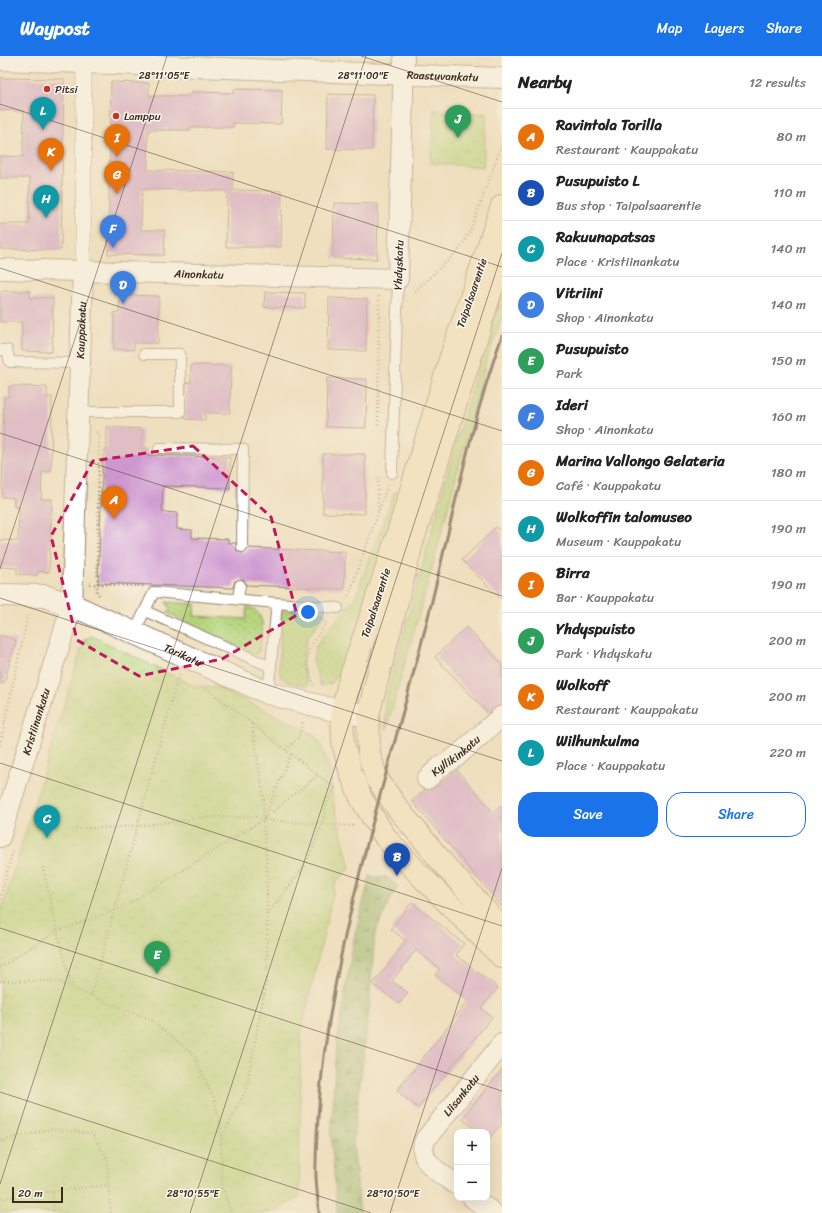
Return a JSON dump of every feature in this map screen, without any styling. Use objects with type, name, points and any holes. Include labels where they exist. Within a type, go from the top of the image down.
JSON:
[{"type":"main road","name":"Taipalsaarentie","points":[[502,206],[451,357],[396,540],[350,679],[342,712],[343,743],[351,774],[362,800],[386,838],[418,873],[502,957]]},
{"type":"main road","name":"Taipalsaarentie","points":[[502,256],[412,543],[368,715],[369,754],[377,778],[398,809],[447,868],[502,928]]},
{"type":"street","name":"Raastuvankatu","points":[[0,60],[403,65],[502,78]]},
{"type":"street","name":"Kauppakatu","points":[[72,605],[83,270],[84,60]]},
{"type":"street","name":"Yhdyskatu","points":[[403,65],[407,282]]},
{"type":"street","name":"Ainonkatu","points":[[0,269],[83,270],[407,282]]},
{"type":"street","name":"Torikatu","points":[[0,595],[44,596],[72,605],[268,693],[342,712],[368,715]]},
{"type":"street","name":"Kristiinankatu","points":[[5,831],[72,605]]},
{"type":"street","name":"Kyllikinkatu","points":[[427,780],[440,767],[456,757],[502,716]]},
{"type":"street","name":"Liisankatu","points":[[454,1184],[426,1161],[422,1147],[424,1140],[502,1044]]},
{"type":"street","points":[[477,1201],[493,1213]]},
{"type":"lane","name":"Yhdyskatu","points":[[392,473],[398,303],[407,282]]},
{"type":"lane","points":[[0,350],[7,350],[10,362],[80,363]]},
{"type":"lane","points":[[78,412],[180,412],[180,354],[144,354]]},
{"type":"lane","points":[[159,448],[243,449],[242,548]]},
{"type":"lane","points":[[238,599],[240,585]]},
{"type":"lane","points":[[134,633],[154,592],[338,608]]},
{"type":"lane","points":[[268,693],[277,603]]},
{"type":"lane","points":[[145,611],[271,667]]},
{"type":"path","points":[[398,303],[415,291],[460,249],[471,229],[502,144]]},
{"type":"path","points":[[407,282],[415,291]]},
{"type":"path","points":[[378,428],[380,289]]},
{"type":"path","points":[[378,475],[378,514]]},
{"type":"path","points":[[0,745],[28,613]]},
{"type":"path","points":[[91,996],[116,910],[137,826],[180,671]]},
{"type":"path","points":[[220,1139],[246,1090],[267,978],[268,914],[264,801],[252,724]]},
{"type":"path","points":[[264,820],[291,754]]},
{"type":"path","points":[[0,968],[57,932],[116,910],[137,899],[264,820],[318,775]]},
{"type":"path","points":[[268,914],[307,862],[322,824],[326,804],[335,787]]},
{"type":"path","points":[[76,829],[137,826],[208,817],[256,817],[264,820],[363,826]]},
{"type":"path","points":[[0,899],[5,831]]},
{"type":"path","points":[[43,867],[57,932],[72,988]]},
{"type":"path","points":[[0,980],[57,981],[150,1019],[193,1054],[214,1099],[222,1126],[220,1139],[222,1187],[231,1213]]},
{"type":"path","points":[[0,1141],[51,1129],[92,1134],[108,1159],[108,1185],[111,1213]]},
{"type":"path","points":[[0,1199],[108,1185]]},
{"type":"path","points":[[52,1213],[53,1191]]},
{"type":"highlighted area","points":[[193,446],[271,517],[297,615],[222,659],[139,676],[77,640],[51,536],[93,461]]},
{"type":"green space","points":[[434,110],[487,114],[483,167],[430,163]]},
{"type":"green space","points":[[502,286],[502,317],[486,362],[435,557],[386,730],[385,701],[456,442]]},
{"type":"green space","points":[[395,491],[403,503],[346,669],[332,683],[321,686],[313,661],[316,645],[355,598]]},
{"type":"green space","points":[[166,602],[195,604],[194,616],[246,619],[247,606],[251,608],[259,614],[262,622],[261,642],[257,654],[253,654],[168,613],[171,609]]},
{"type":"green space","points":[[282,610],[319,611],[326,613],[307,638],[302,663],[308,686],[288,682],[280,676],[279,664]]},
{"type":"green space","points":[[92,636],[194,686],[220,688],[313,734],[321,744],[331,776],[332,797],[350,868],[336,881],[301,1032],[299,1197],[271,1213],[0,1213],[0,916],[84,640]]},
{"type":"green space","points":[[370,876],[387,877],[397,886],[375,933],[368,1020],[353,1141],[360,1213],[337,1213],[331,1136],[336,1048],[354,938]]},
{"type":"building","points":[[0,78],[64,79],[61,250],[0,249],[0,224],[29,224],[30,178],[0,178],[0,156],[23,157],[24,111],[0,110]]},
{"type":"building","points":[[111,82],[149,83],[149,96],[191,96],[191,92],[234,93],[234,89],[282,90],[281,124],[233,123],[233,127],[190,127],[190,130],[148,130],[148,170],[233,172],[233,190],[282,191],[281,247],[226,247],[227,191],[142,189],[141,230],[165,230],[164,255],[108,254]]},
{"type":"building","points":[[328,94],[373,95],[372,150],[327,149]]},
{"type":"building","points":[[334,203],[378,204],[377,259],[333,258]]},
{"type":"building","points":[[0,291],[30,291],[30,298],[53,298],[52,352],[22,351],[22,322],[0,322]]},
{"type":"building","points":[[265,292],[305,293],[305,308],[264,307]]},
{"type":"building","points":[[120,295],[159,296],[158,343],[134,343],[134,350],[114,349],[114,312],[119,313]]},
{"type":"building","points":[[329,298],[367,299],[366,351],[328,350]]},
{"type":"building","points":[[191,365],[231,366],[230,413],[205,413],[205,420],[185,419],[186,383],[191,382]]},
{"type":"building","points":[[327,378],[367,379],[366,428],[326,427]]},
{"type":"building","points":[[9,386],[47,387],[47,397],[52,397],[51,471],[42,473],[41,499],[52,499],[49,572],[38,571],[38,575],[17,574],[17,568],[0,567],[0,540],[18,541],[19,507],[14,507],[14,498],[2,497],[4,397],[9,397]]},
{"type":"building","points":[[107,427],[142,429],[142,449],[147,449],[147,455],[230,457],[230,488],[163,486],[162,512],[177,513],[177,529],[192,530],[192,538],[228,539],[228,543],[236,543],[237,551],[242,553],[246,552],[248,548],[345,552],[344,589],[246,585],[244,580],[241,579],[235,581],[233,588],[98,583],[103,450],[107,450]]},
{"type":"building","points":[[323,454],[365,454],[365,514],[323,513]]},
{"type":"building","points":[[496,527],[502,533],[502,600],[462,560]]},
{"type":"building","points":[[466,627],[502,664],[502,704],[488,713],[435,657]]},
{"type":"building","points":[[0,635],[16,640],[4,683],[0,683]]},
{"type":"building","points":[[457,770],[493,812],[502,805],[502,907],[412,801],[425,790],[434,788]]},
{"type":"building","points":[[412,902],[464,944],[456,955],[498,988],[481,1008],[492,1017],[418,1108],[397,1091],[468,1001],[435,975],[440,969],[416,950],[392,981],[408,993],[399,1004],[373,984],[406,941],[391,929]]},
{"type":"building","points":[[502,1069],[502,1123],[490,1138],[490,1129],[475,1129],[462,1119]]},
{"type":"railway","points":[[319,1213],[316,1169],[320,1096],[328,1030],[339,964],[370,832],[423,637],[468,447],[502,336]]},
{"type":"place","name":"Pitsi","points":[[47,89]]},
{"type":"place","name":"Lamppu","points":[[116,116]]},
{"type":"place","name":"Wilhunkulma","points":[[43,130]]},
{"type":"place","name":"Yhdyspuisto","points":[[458,138]]},
{"type":"place","name":"Birra","points":[[117,157]]},
{"type":"place","name":"Wolkoff","points":[[51,171]]},
{"type":"place","name":"Marina Vallongo Gelateria","points":[[117,194]]},
{"type":"place","name":"Wolkoffin talomuseo","points":[[46,218]]},
{"type":"place","name":"Ideri","points":[[113,248]]},
{"type":"place","name":"Vitriini","points":[[123,304]]},
{"type":"place","name":"Ravintola Torilla","points":[[114,519]]},
{"type":"place","name":"Rakuunapatsas","points":[[47,838]]},
{"type":"place","name":"Pusupuisto L","points":[[397,876]]},
{"type":"place","name":"Pusupuisto","points":[[157,974]]}]
